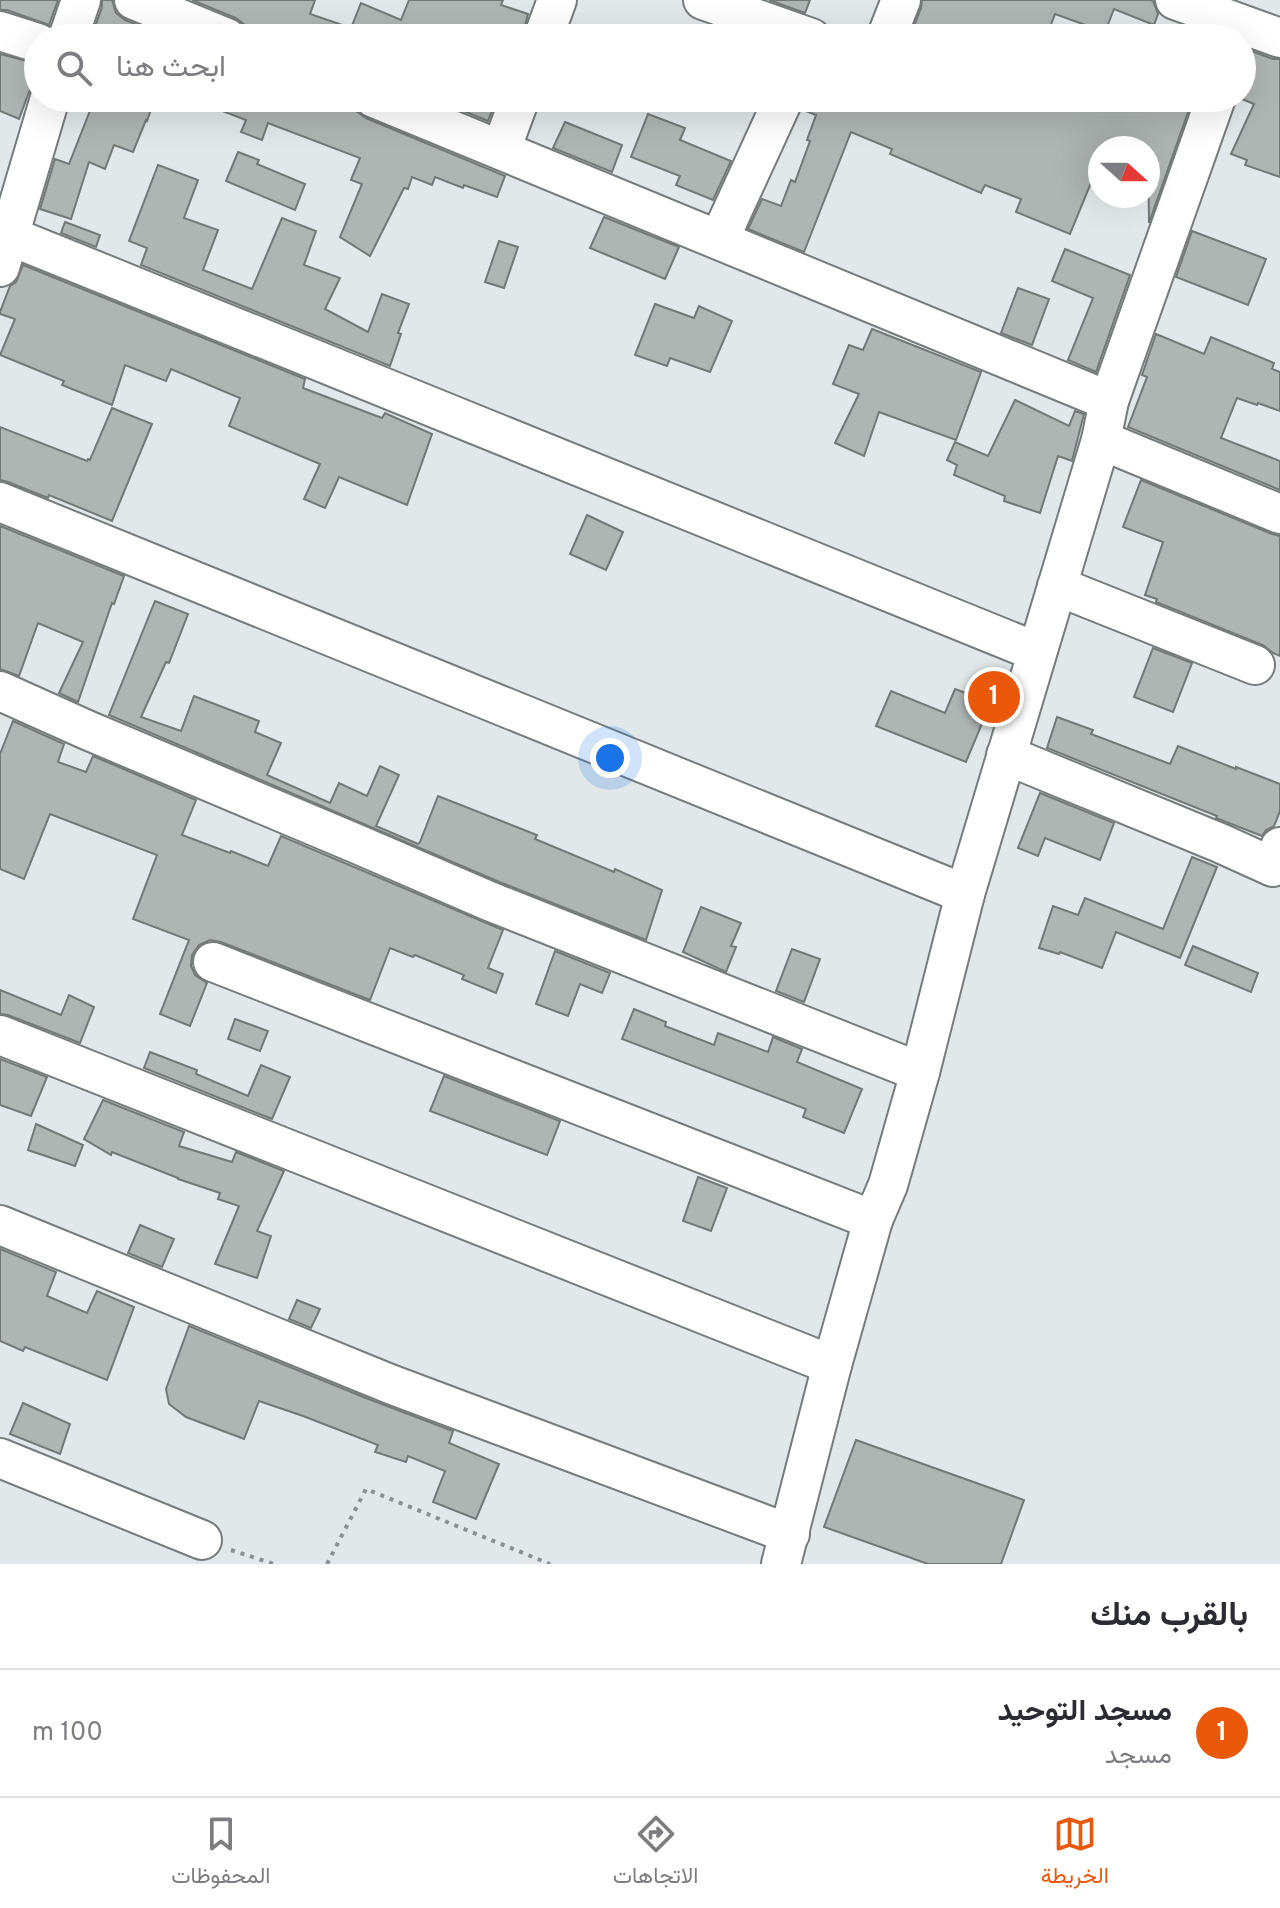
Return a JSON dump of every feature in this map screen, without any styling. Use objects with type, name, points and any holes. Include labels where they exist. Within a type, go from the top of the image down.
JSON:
[{"type":"street","points":[[73,24],[81,0]]},
{"type":"street","points":[[134,0],[193,24]]},
{"type":"street","points":[[548,24],[557,0]]},
{"type":"street","points":[[703,0],[771,24]]},
{"type":"street","points":[[892,24],[901,0]]},
{"type":"street","points":[[1175,0],[1242,21]]},
{"type":"street","points":[[1256,27],[1280,38]]},
{"type":"street","points":[[0,31],[24,39]]},
{"type":"street","points":[[46,112],[3,245],[1037,652]]},
{"type":"street","points":[[408,112],[1109,401]]},
{"type":"street","points":[[501,150],[515,112]]},
{"type":"street","points":[[719,240],[778,112]]},
{"type":"street","points":[[0,1225],[785,1549],[832,1365],[873,1220],[888,1185],[965,894],[1101,440],[1109,401],[1211,112]]},
{"type":"street","points":[[1101,440],[1280,514]]},
{"type":"street","points":[[0,502],[965,894]]},
{"type":"street","points":[[1057,586],[1255,665]]},
{"type":"street","points":[[0,691],[489,901],[920,1072]]},
{"type":"street","points":[[1006,755],[1273,867],[1280,847]]},
{"type":"street","points":[[213,962],[873,1220]]},
{"type":"street","points":[[0,1035],[832,1365]]},
{"type":"street","points":[[0,1458],[202,1540]]},
{"type":"path","points":[[327,1564],[366,1489],[550,1564]]},
{"type":"path","points":[[202,1540],[274,1564]]},
{"type":"building","points":[[0,0],[58,0],[49,24],[0,10]]},
{"type":"building","points":[[102,0],[112,0],[116,13],[135,24],[96,24]]},
{"type":"building","points":[[192,0],[315,0],[310,14],[339,24],[244,24]]},
{"type":"building","points":[[409,0],[503,0],[501,5],[528,14],[526,24],[353,24],[361,3],[401,20]]},
{"type":"building","points":[[769,0],[810,0],[805,13]]},
{"type":"building","points":[[922,0],[1151,0],[1158,14],[1154,24],[1114,9],[1108,24],[1083,24],[1055,14],[1051,24],[915,24]]},
{"type":"building","points":[[1256,53],[1280,59],[1280,177],[1245,165],[1247,160],[1231,154],[1250,112],[1256,112]]},
{"type":"building","points":[[0,54],[24,60],[24,106],[19,119],[0,111]]},
{"type":"building","points":[[89,112],[150,112],[133,152],[114,145],[105,169],[89,162],[71,219],[40,209],[55,159],[69,164]]},
{"type":"building","points":[[225,112],[357,112],[505,176],[497,197],[435,177],[432,185],[412,177],[370,256],[340,237],[362,184],[351,180],[360,158],[268,123],[262,140],[241,132],[246,120]]},
{"type":"building","points":[[466,112],[492,112],[488,121]]},
{"type":"building","points":[[808,112],[1188,112],[1160,192],[1160,136],[1088,136],[1088,190],[1070,234],[1016,212],[1021,199],[985,185],[981,193],[890,154],[892,149],[851,132],[804,252],[748,229],[762,199],[781,206],[791,180],[795,182],[810,141],[807,140],[816,115]]},
{"type":"building","points":[[648,114],[685,128],[680,140],[731,161],[713,200],[676,185],[680,176],[631,157]]},
{"type":"building","points":[[565,122],[622,145],[612,172],[553,148]]},
{"type":"building","points":[[238,152],[259,160],[257,164],[305,184],[295,210],[226,181]]},
{"type":"building","points":[[158,165],[198,180],[184,218],[218,230],[203,270],[252,289],[282,218],[316,231],[304,265],[340,278],[325,309],[368,332],[382,294],[409,304],[390,366],[141,265],[147,248],[129,241]]},
{"type":"building","points":[[1149,208],[1154,208],[1149,223]]},
{"type":"building","points":[[604,217],[679,247],[665,279],[590,248]]},
{"type":"building","points":[[65,222],[100,235],[96,247],[61,233]]},
{"type":"building","points":[[1192,231],[1266,259],[1248,305],[1176,277]]},
{"type":"building","points":[[499,241],[518,247],[504,288],[485,282]]},
{"type":"building","points":[[1065,249],[1130,275],[1096,372],[1068,360],[1093,298],[1052,281]]},
{"type":"building","points":[[23,265],[305,379],[303,388],[382,418],[385,413],[432,434],[407,505],[339,477],[325,508],[304,499],[320,464],[229,426],[240,398],[171,369],[166,381],[125,365],[112,405],[0,355],[15,319],[0,312],[10,286],[16,282]]},
{"type":"building","points":[[1018,288],[1049,299],[1032,345],[1001,333]]},
{"type":"building","points":[[655,304],[694,318],[699,306],[732,321],[710,372],[670,358],[667,366],[635,355]]},
{"type":"building","points":[[872,329],[981,372],[956,440],[879,412],[864,456],[835,443],[859,394],[833,384],[849,345],[863,350]]},
{"type":"building","points":[[1156,334],[1204,354],[1211,337],[1274,363],[1272,369],[1280,372],[1280,411],[1237,398],[1221,438],[1280,461],[1280,490],[1128,427],[1147,377],[1142,375]]},
{"type":"building","points":[[1015,400],[1069,426],[1075,411],[1084,414],[1072,461],[1058,456],[1040,513],[1004,501],[1005,496],[954,475],[957,465],[947,460],[955,442],[988,456]]},
{"type":"building","points":[[112,408],[152,424],[112,521],[49,495],[48,498],[0,480],[0,427],[87,461]]},
{"type":"building","points":[[1141,480],[1280,536],[1280,656],[1263,645],[1145,595],[1163,542],[1123,527]]},
{"type":"building","points":[[587,515],[623,532],[606,570],[570,554]]},
{"type":"building","points":[[0,526],[124,576],[78,702],[59,693],[83,642],[38,623],[19,676],[0,669]]},
{"type":"building","points":[[155,601],[188,614],[169,663],[166,662],[141,717],[181,731],[194,696],[259,721],[255,732],[281,743],[267,775],[330,803],[339,783],[367,796],[380,766],[399,775],[376,826],[418,844],[438,796],[537,835],[535,839],[614,872],[615,869],[662,890],[646,940],[497,881],[109,715]]},
{"type":"building","points":[[1153,648],[1192,663],[1173,712],[1134,697]]},
{"type":"building","points":[[955,689],[998,705],[991,724],[983,721],[966,762],[876,726],[891,691],[945,713]]},
{"type":"building","points":[[1057,717],[1093,730],[1091,734],[1170,764],[1178,746],[1280,784],[1280,811],[1274,826],[1262,836],[1047,748]]},
{"type":"building","points":[[13,721],[64,744],[58,762],[86,772],[93,756],[196,800],[182,835],[268,866],[281,836],[503,930],[488,968],[503,974],[496,993],[462,979],[464,975],[390,948],[370,1000],[210,940],[199,945],[192,955],[191,966],[195,975],[207,983],[190,1026],[160,1014],[189,940],[133,919],[157,855],[50,814],[24,879],[0,869],[0,754]]},
{"type":"building","points":[[1040,793],[1114,823],[1100,860],[1045,838],[1038,856],[1018,848]]},
{"type":"building","points":[[1192,857],[1217,867],[1180,958],[1116,932],[1102,968],[1060,952],[1039,948],[1053,906],[1078,915],[1085,898],[1163,929]]},
{"type":"building","points":[[701,907],[741,923],[731,946],[736,947],[726,972],[683,952]]},
{"type":"building","points":[[1193,946],[1258,973],[1251,992],[1185,965]]},
{"type":"building","points":[[792,949],[820,959],[804,1002],[776,991]]},
{"type":"building","points":[[555,951],[610,973],[602,993],[580,984],[568,1016],[536,1004]]},
{"type":"building","points":[[0,990],[61,1015],[69,995],[94,1007],[80,1043],[0,1014]]},
{"type":"building","points":[[634,1009],[666,1022],[665,1026],[714,1045],[718,1033],[768,1052],[773,1037],[802,1049],[797,1062],[862,1089],[844,1133],[803,1117],[806,1109],[622,1039]]},
{"type":"building","points":[[235,1019],[268,1031],[260,1051],[228,1039]]},
{"type":"building","points":[[150,1052],[197,1070],[196,1074],[248,1096],[261,1065],[290,1077],[272,1119],[144,1068]]},
{"type":"building","points":[[0,1059],[47,1077],[31,1116],[0,1105]]},
{"type":"building","points":[[444,1076],[560,1121],[547,1155],[430,1111]]},
{"type":"building","points":[[103,1100],[184,1132],[179,1146],[232,1162],[236,1152],[284,1171],[257,1231],[271,1236],[257,1278],[215,1264],[239,1206],[218,1199],[220,1193],[112,1152],[111,1155],[84,1139]]},
{"type":"building","points":[[36,1124],[83,1145],[75,1166],[28,1150]]},
{"type":"building","points":[[698,1177],[727,1188],[711,1231],[683,1221]]},
{"type":"building","points":[[140,1225],[174,1239],[162,1267],[128,1253]]},
{"type":"building","points":[[0,1249],[56,1272],[47,1296],[87,1313],[97,1291],[134,1307],[107,1380],[25,1347],[23,1351],[0,1341]]},
{"type":"building","points":[[297,1300],[320,1309],[311,1328],[289,1319]]},
{"type":"building","points":[[189,1326],[453,1431],[449,1443],[499,1464],[476,1519],[433,1502],[445,1471],[408,1456],[406,1462],[375,1452],[378,1445],[303,1416],[259,1401],[244,1439],[186,1417],[169,1404],[166,1389]]},
{"type":"building","points":[[23,1403],[70,1424],[60,1454],[10,1434]]},
{"type":"building","points":[[856,1440],[1024,1500],[1001,1564],[928,1564],[824,1527]]},
{"type":"place","name":"مسجد التوحيد","points":[[994,697]]}]
